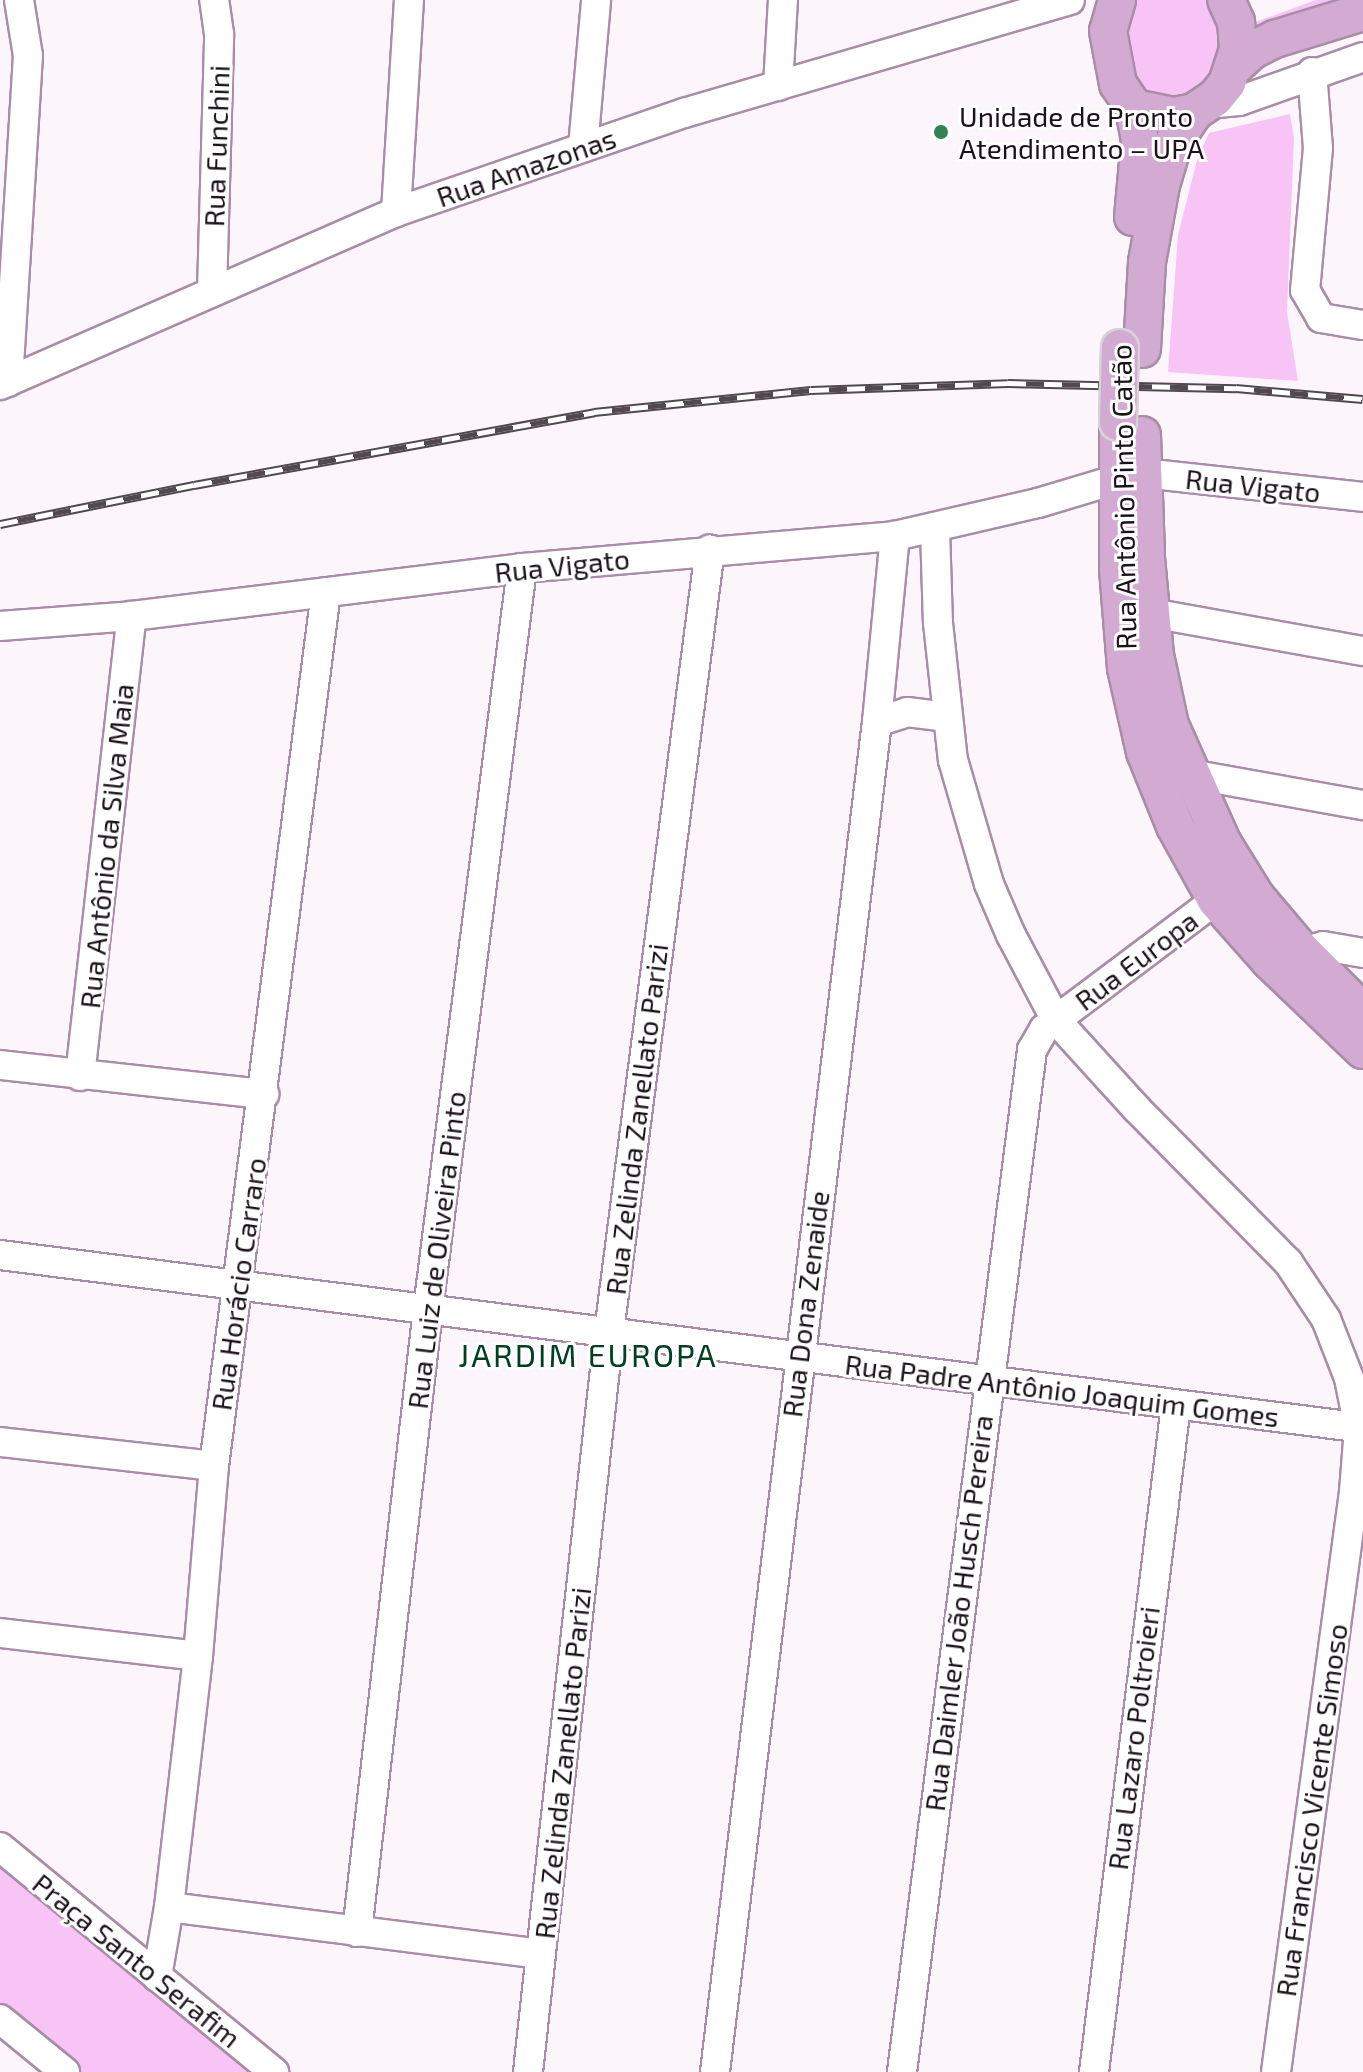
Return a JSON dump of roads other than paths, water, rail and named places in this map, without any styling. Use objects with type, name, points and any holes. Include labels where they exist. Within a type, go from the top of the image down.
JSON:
[{"type":"main road","points":[[1117,0],[1108,31],[1111,62],[1118,84],[1134,108],[1174,116],[1215,91],[1251,51],[1275,39],[1363,12]]},
{"type":"main road","points":[[1215,91],[1238,49],[1236,22],[1226,0]]},
{"type":"main road","name":"Rua Antônio Pinto Catão","points":[[1131,348],[1161,185],[1174,142],[1215,91]]},
{"type":"main road","name":"Rua Antônio Pinto Catão","points":[[1134,108],[1140,140],[1139,183],[1125,265],[1131,348],[1131,476],[1155,655],[1170,725],[1222,842],[1256,897],[1286,956],[1363,1050]]},
{"type":"main road","name":"Rua Antônio Pinto Catão","points":[[1131,476],[1118,569],[1126,668],[1145,752],[1175,826],[1216,900],[1363,1012]]},
{"type":"street","points":[[4,383],[28,56],[19,0]]},
{"type":"street","name":"Rua Funchini","points":[[212,292],[219,34],[214,0]]},
{"type":"street","points":[[396,212],[409,0]]},
{"type":"street","points":[[583,147],[596,0]]},
{"type":"street","points":[[778,86],[783,0]]},
{"type":"street","name":"Rua Amazonas","points":[[4,383],[396,212],[583,147],[778,86],[973,13],[1070,0]]},
{"type":"street","points":[[1215,91],[1239,101],[1312,72],[1363,57]]},
{"type":"street","points":[[1312,72],[1318,148],[1305,290],[1321,318],[1363,325]]},
{"type":"street","name":"Rua Vigato","points":[[0,626],[132,616],[522,568],[710,549],[895,536],[935,529],[1131,476],[1363,497]]},
{"type":"street","name":"Rua Francisco Vicente Simoso","points":[[935,529],[946,717],[953,760],[989,884],[1056,1020],[1137,1109],[1288,1262],[1326,1319],[1339,1349],[1361,1428],[1276,2072]]},
{"type":"street","name":"Rua Dona Zenaide","points":[[715,2072],[877,722],[895,536]]},
{"type":"street","name":"Rua Zelinda Zanellato Parizi","points":[[528,2072],[609,1332],[710,549]]},
{"type":"street","name":"Rua Luiz de Oliveira Pinto","points":[[357,1932],[428,1309],[522,568]]},
{"type":"street","name":"Rua Horácio Carraro","points":[[157,1977],[169,1907],[198,1656],[214,1466],[326,592]]},
{"type":"street","points":[[1151,613],[1363,651]]},
{"type":"street","name":"Rua Antônio da Silva Maia","points":[[80,1076],[132,616]]},
{"type":"street","points":[[877,722],[907,712],[946,717]]},
{"type":"street","points":[[1190,774],[1363,805]]},
{"type":"street","name":"Rua Europa","points":[[1056,1020],[1216,900]]},
{"type":"street","points":[[1286,956],[1323,946],[1363,953]]},
{"type":"street","name":"Rua Daimler João Husch Pereira","points":[[902,2072],[987,1380],[1032,1050],[1044,1029],[1056,1020]]},
{"type":"street","points":[[0,1065],[264,1094]]},
{"type":"street","name":"Rua Padre Antônio Joaquim Gomes","points":[[0,1255],[1361,1428]]},
{"type":"street","name":"Rua Lazaro Poltroieri","points":[[1094,2072],[1176,1405]]},
{"type":"street","points":[[0,1442],[214,1466]]},
{"type":"street","points":[[0,1633],[198,1656]]},
{"type":"street","name":"Praça Santo Serafim","points":[[0,1847],[274,2072]]},
{"type":"street","points":[[169,1907],[541,1954]]},
{"type":"street","points":[[0,2019],[65,2072]]},
{"type":"railway","points":[[0,524],[594,412],[811,390],[1008,383],[1236,388],[1363,399]]},
{"type":"place","name":"Unidade de Pronto Atendimento – UPA","points":[[941,132]]},
{"type":"district","name":"JARDIM EUROPA","points":[[588,1354]]}]
